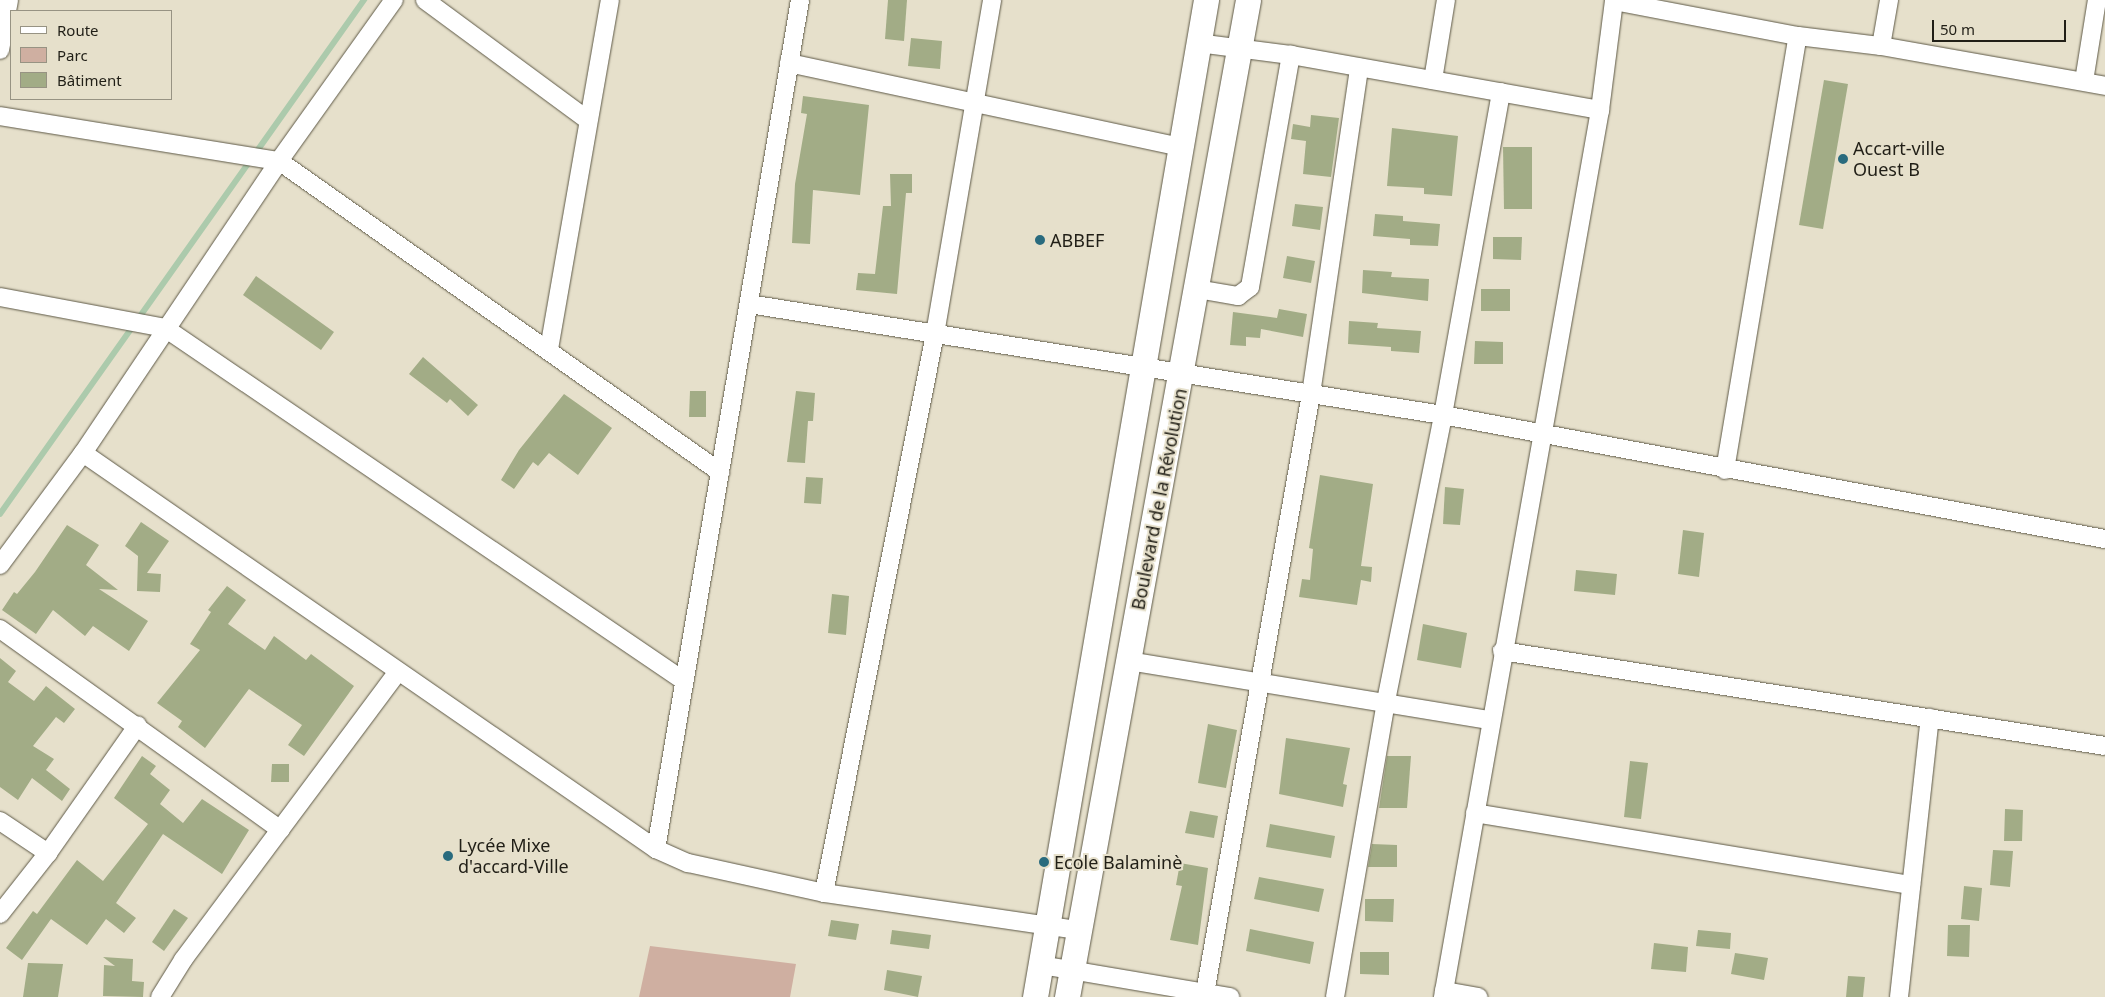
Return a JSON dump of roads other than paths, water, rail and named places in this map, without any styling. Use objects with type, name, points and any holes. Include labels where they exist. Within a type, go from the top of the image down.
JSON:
[{"type":"main road","name":"Boulevard de la Révolution","points":[[1036,997],[1141,369],[1206,0]]},
{"type":"main road","name":"Boulevard de la Révolution","points":[[1067,997],[1182,375],[1248,0]]},
{"type":"street","points":[[0,50],[9,0]]},
{"type":"street","points":[[0,564],[83,453],[279,161],[394,0]]},
{"type":"street","points":[[425,0],[588,120]]},
{"type":"street","points":[[549,349],[610,0]]},
{"type":"street","points":[[656,849],[800,0]]},
{"type":"street","points":[[824,893],[935,334],[992,0]]},
{"type":"street","points":[[1433,80],[1446,0]]},
{"type":"street","points":[[1478,997],[1444,994],[1502,651],[1543,434],[1600,110],[1614,0],[1798,36],[1881,46],[2105,86]]},
{"type":"street","points":[[1881,46],[1889,0]]},
{"type":"street","points":[[2084,81],[2097,0]]},
{"type":"street","points":[[1725,470],[1798,36]]},
{"type":"street","points":[[1198,43],[1291,56],[1600,110]]},
{"type":"street","points":[[1197,289],[1238,296],[1250,287],[1291,56]]},
{"type":"street","points":[[789,63],[1181,147]]},
{"type":"street","points":[[1205,993],[1311,394],[1359,68]]},
{"type":"street","points":[[1335,997],[1386,701],[1443,415],[1500,92]]},
{"type":"street","points":[[0,116],[279,161],[549,349],[720,472]]},
{"type":"street","points":[[0,297],[166,328],[684,681]]},
{"type":"street","points":[[749,304],[1141,369],[1443,415],[1725,470],[2105,539]]},
{"type":"street","points":[[83,453],[398,673],[656,849],[688,863],[824,893],[1079,930]]},
{"type":"street","points":[[0,629],[138,725],[281,830]]},
{"type":"street","points":[[1502,651],[2105,746]]},
{"type":"street","points":[[1129,660],[1386,701],[1490,720]]},
{"type":"street","points":[[160,997],[183,960],[398,673]]},
{"type":"street","points":[[1899,997],[1930,718]]},
{"type":"street","points":[[0,914],[48,853],[138,725]]},
{"type":"street","points":[[1475,813],[1911,885]]},
{"type":"street","points":[[0,821],[48,853]]},
{"type":"street","points":[[1040,965],[1072,972],[1230,997]]},
{"type":"waterway","points":[[0,514],[364,0]]},
{"type":"place","name":"Accart-ville Ouest B","points":[[1843,159]]},
{"type":"place","name":"ABBEF","points":[[1040,240]]},
{"type":"place","name":"Lycée Mixe d'accard-Ville","points":[[448,856]]},
{"type":"place","name":"Ecole Balaminè","points":[[1044,862]]}]
